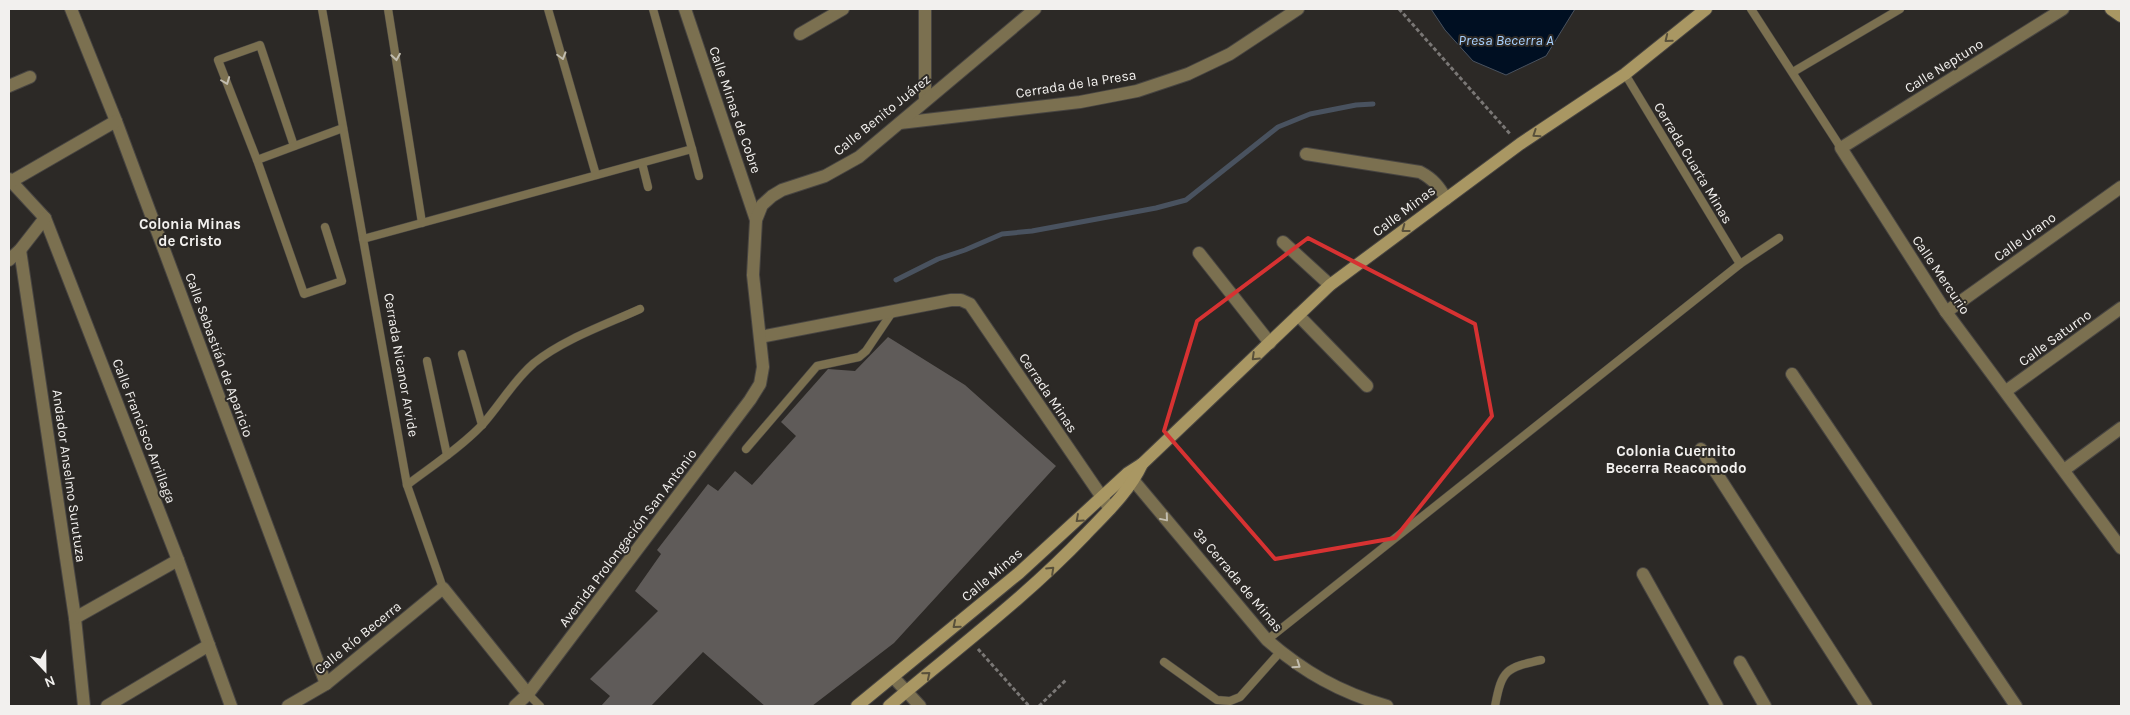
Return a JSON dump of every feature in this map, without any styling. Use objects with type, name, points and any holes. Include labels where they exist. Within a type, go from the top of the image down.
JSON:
[{"type":"street","name":"Calle Sebastián de Aparicio","points":[[71,9],[116,121],[326,684]]},
{"type":"street","name":"Calle Minas de Cobre","points":[[685,9],[756,220]]},
{"type":"street","points":[[800,34],[842,9]]},
{"type":"street","points":[[924,100],[925,9]]},
{"type":"street","name":"Calle Benito Juárez","points":[[760,384],[763,367],[753,275],[756,220],[762,205],[772,196],[844,167],[900,123],[924,100],[1035,9]]},
{"type":"street","name":"Cerrada de la Presa","points":[[900,123],[1080,102],[1137,91],[1188,74],[1230,54],[1298,9]]},
{"type":"street","name":"Calle Minas","points":[[857,706],[1019,573],[1128,473],[1142,464],[1330,285],[1520,144],[1625,74],[1706,9]]},
{"type":"street","name":"Calle Neptuno","points":[[1841,148],[2063,9]]},
{"type":"street","points":[[2111,9],[2121,16]]},
{"type":"street","points":[[9,86],[30,77]]},
{"type":"street","points":[[10,180],[116,121]]},
{"type":"street","name":"Calle Mercurio","points":[[1841,148],[1946,312],[2120,546]]},
{"type":"street","points":[[1306,154],[1420,172],[1438,184],[1446,199]]},
{"type":"street","name":"Calle Francisco Arrillaga","points":[[10,180],[45,218],[178,560],[231,706]]},
{"type":"street","name":"Calle Urano","points":[[1946,312],[2121,187]]},
{"type":"street","points":[[9,260],[20,250],[45,218]]},
{"type":"street","points":[[1283,242],[1330,285]]},
{"type":"street","name":"Andador Anselmo Surutuza","points":[[20,250],[75,618],[84,706]]},
{"type":"street","points":[[1199,253],[1270,343]]},
{"type":"street","name":"Cerrada Minas","points":[[893,311],[951,300],[961,300],[970,304],[1110,509]]},
{"type":"street","name":"Calle Saturno","points":[[2006,391],[2121,308]]},
{"type":"street","points":[[760,337],[893,311]]},
{"type":"street","points":[[1298,315],[1367,386]]},
{"type":"street","points":[[1792,374],[2016,706]]},
{"type":"street","name":"Avenida Prolongación San Antonio","points":[[515,706],[528,694],[750,400],[760,384]]},
{"type":"street","points":[[2064,470],[2121,428]]},
{"type":"street","points":[[1701,449],[1866,706]]},
{"type":"street","name":"Calle Minas","points":[[890,706],[1050,571],[1110,509],[1134,481],[1142,464]]},
{"type":"street","name":"3ª Cerrada de Minas","points":[[1134,481],[1267,640],[1280,652],[1352,702],[1387,706]]},
{"type":"street","points":[[75,618],[178,560]]},
{"type":"street","points":[[1643,574],[1717,706]]},
{"type":"street","name":"Calle Río Becerra","points":[[288,706],[326,684],[443,588]]},
{"type":"street","name":"Cerrada Nicanor Arvide","points":[[443,588],[528,694]]},
{"type":"street","points":[[108,706],[209,645]]},
{"type":"street","points":[[1740,662],[1765,706]]},
{"type":"street","points":[[893,677],[920,706]]},
{"type":"lane","name":"Cerrada Nicanor Arvide","points":[[322,9],[407,485],[443,588]]},
{"type":"lane","points":[[388,9],[422,223]]},
{"type":"lane","points":[[548,9],[596,176]]},
{"type":"lane","points":[[653,9],[699,176]]},
{"type":"lane","name":"Calle Mercurio","points":[[1751,9],[1841,148]]},
{"type":"lane","points":[[1793,72],[1900,9]]},
{"type":"lane","points":[[294,146],[260,45],[218,60],[257,160],[304,294],[342,281],[325,226]]},
{"type":"lane","name":"Cerrada Cuarta Minas","points":[[1625,74],[1740,264]]},
{"type":"lane","points":[[257,160],[343,128]]},
{"type":"lane","points":[[363,239],[692,149]]},
{"type":"lane","points":[[642,163],[648,187]]},
{"type":"lane","points":[[1267,640],[1740,264],[1779,238]]},
{"type":"lane","points":[[407,485],[447,455],[482,425],[515,383],[534,364],[557,347],[640,309]]},
{"type":"lane","points":[[746,449],[817,366],[859,357],[866,351],[893,311]]},
{"type":"lane","points":[[462,354],[482,425]]},
{"type":"lane","points":[[428,361],[447,455]]},
{"type":"lane","points":[[1164,662],[1217,700],[1230,701],[1240,697],[1280,652]]},
{"type":"lane","points":[[1495,706],[1502,676],[1511,667],[1541,660]]},
{"type":"lane","points":[[528,694],[540,706]]},
{"type":"path","points":[[1399,9],[1520,144]]},
{"type":"path","points":[[970,639],[1029,706]]},
{"type":"path","points":[[1039,706],[1066,680]]},
{"type":"highlighted area","points":[[1308,238],[1475,324],[1492,416],[1395,538],[1275,559],[1164,431],[1197,321]]},
{"type":"water","name":"Presa Becerra A","points":[[1431,9],[1575,9],[1546,56],[1506,75],[1473,61],[1445,30]]},
{"type":"building","points":[[888,337],[965,385],[1056,466],[894,643],[812,706],[765,706],[703,652],[651,706],[601,706],[610,696],[590,679],[658,611],[635,591],[661,554],[657,550],[708,484],[718,491],[735,471],[752,485],[796,436],[781,422],[828,369],[855,371]]},
{"type":"waterway","points":[[896,280],[938,259],[1002,234],[1032,231],[1097,219],[1156,208],[1186,200],[1278,127],[1310,114],[1356,105],[1373,104]]},
{"type":"district","name":"Colonia Minas de Cristo","points":[[190,232]]},
{"type":"district","name":"Colonia Cuernito Becerra Reacomodo","points":[[1676,460]]}]
